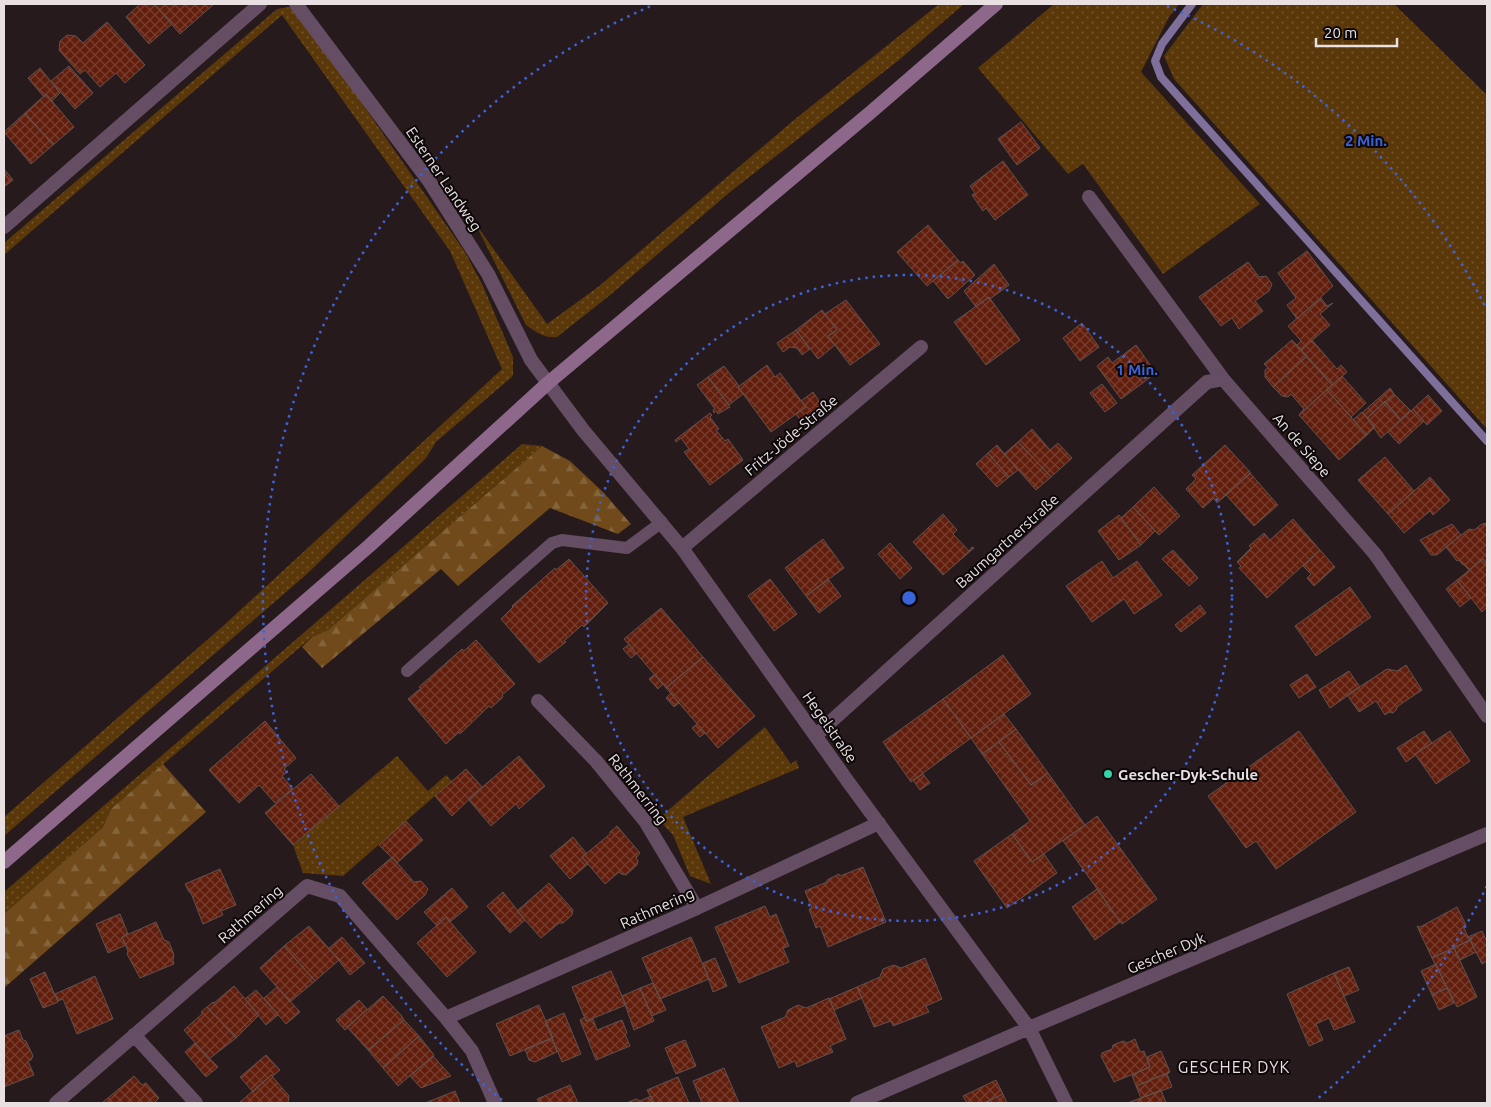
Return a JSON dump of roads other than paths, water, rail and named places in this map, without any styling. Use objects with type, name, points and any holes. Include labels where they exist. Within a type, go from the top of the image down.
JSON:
[{"type":"main road","points":[[4,862],[369,546],[548,383],[871,112],[996,4]]},
{"type":"street","points":[[4,226],[260,4]]},
{"type":"street","name":"Esterner Landweg","points":[[296,4],[429,181],[488,274],[531,360],[548,383]]},
{"type":"street","name":"An de Siepe","points":[[1089,197],[1223,379],[1375,554],[1487,716]]},
{"type":"street","name":"Fritz-Jöde-Straße","points":[[682,548],[921,347]]},
{"type":"street","name":"Baumgartnerstraße","points":[[816,735],[1207,382],[1223,379]]},
{"type":"street","name":"Hegelstraße","points":[[548,383],[583,430],[682,548],[1029,1028],[1066,1103]]},
{"type":"street","name":"Rathmerring","points":[[538,701],[596,761],[623,793],[649,828],[697,908]]},
{"type":"street","name":"Rathmering","points":[[446,1018],[697,908],[879,823]]},
{"type":"street","name":"Gescher Dyk","points":[[857,1103],[1487,834]]},
{"type":"street","name":"Rathmering","points":[[56,1103],[307,886],[340,896],[446,1018],[472,1051],[494,1103]]},
{"type":"street","points":[[134,1035],[196,1103]]},
{"type":"lane","points":[[407,671],[552,543],[562,540],[627,548],[662,522]]},
{"type":"waterway","points":[[1192,4],[1162,44],[1155,61],[1161,77],[1487,441]]},
{"type":"place","name":"Gescher-Dyk-Schule","points":[[1108,774]]},
{"type":"district","name":"GESCHER DYK","points":[[1234,1067]]}]
